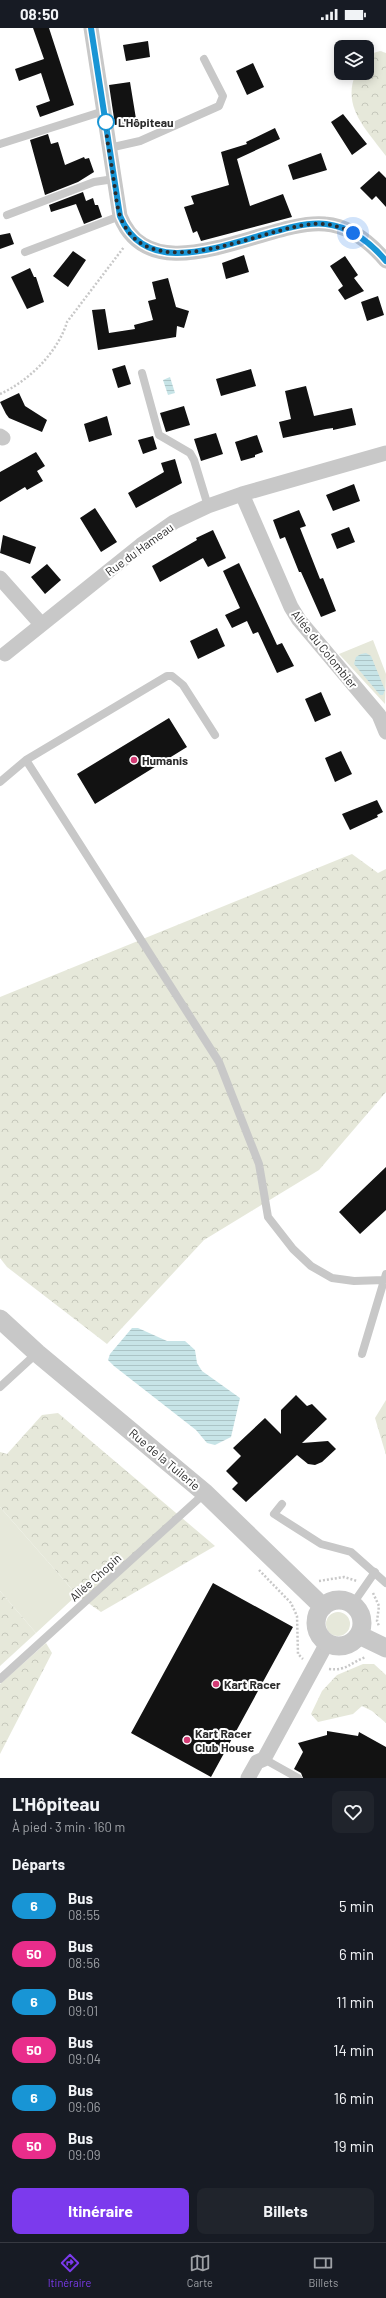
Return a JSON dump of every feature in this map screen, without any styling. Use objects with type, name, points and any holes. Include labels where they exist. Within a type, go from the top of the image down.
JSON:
[{"type":"street","points":[[91,28],[120,216],[133,236],[161,251],[195,252],[304,225],[324,224],[342,227],[353,233],[372,245],[386,261]]},
{"type":"street","name":"Rue du Hameau","points":[[5,654],[160,531],[208,506],[242,494],[386,453]]},
{"type":"street","name":"Allée du Colombier","points":[[242,494],[291,607],[313,637],[379,715],[386,732]]},
{"type":"street","points":[[0,578],[41,624]]},
{"type":"street","name":"Rue de la Tuilerie","points":[[0,1319],[37,1354],[205,1493],[323,1607]]},
{"type":"street","points":[[334,1601],[346,1602],[352,1605],[357,1609],[362,1622],[359,1635],[348,1644],[333,1646],[326,1643],[321,1638],[316,1626],[316,1619],[323,1607],[334,1601]]},
{"type":"street","points":[[359,1635],[379,1653]]},
{"type":"street","points":[[248,1778],[257,1762],[264,1759],[326,1643]]},
{"type":"street","points":[[260,1778],[266,1766],[264,1759]]},
{"type":"lane","points":[[109,148],[140,141],[219,106],[223,96],[204,59]]},
{"type":"lane","points":[[0,144],[104,111]]},
{"type":"lane","points":[[7,215],[94,182],[114,179]]},
{"type":"lane","points":[[25,252],[120,216]]},
{"type":"lane","points":[[142,373],[159,435],[190,453],[194,460],[208,506]]},
{"type":"lane","points":[[0,782],[26,760],[167,676],[172,676],[183,685],[215,735]]},
{"type":"lane","points":[[26,760],[219,1062],[259,1164],[268,1217],[294,1249],[311,1266],[332,1278],[354,1282],[385,1277],[362,1354]]},
{"type":"lane","points":[[0,1387],[37,1354]]},
{"type":"lane","name":"Allée Chopin","points":[[0,1679],[205,1493]]},
{"type":"lane","points":[[282,1504],[274,1514],[284,1522],[321,1544],[351,1552],[386,1583]]},
{"type":"lane","points":[[352,1605],[375,1572]]},
{"type":"lane","points":[[264,1759],[298,1778]]},
{"type":"path","points":[[0,394],[9,390],[40,366],[64,334],[67,322],[133,236]]},
{"type":"path","points":[[254,1565],[292,1603],[297,1616],[298,1654],[307,1661]]},
{"type":"path","points":[[324,1669],[338,1670],[347,1668],[358,1660],[379,1653]]},
{"type":"green space","points":[[380,51],[386,53],[386,156],[358,118],[352,97],[354,80],[374,80],[374,53]]},
{"type":"green space","points":[[373,640],[386,674],[385,704],[339,654]]},
{"type":"green space","points":[[352,854],[378,873],[386,869],[386,1092],[319,1170],[204,1240],[107,1344],[7,1267],[0,1258],[0,997]]},
{"type":"green space","points":[[386,1400],[386,1455],[375,1418]]},
{"type":"green space","points":[[58,1413],[215,1546],[101,1612],[77,1595],[0,1507],[0,1452],[7,1454],[42,1415]]},
{"type":"green space","points":[[0,1507],[77,1595],[36,1633],[0,1591]]},
{"type":"green space","points":[[0,1591],[36,1633],[0,1666]]},
{"type":"green space","points":[[338,1612],[343,1613],[349,1619],[349,1629],[343,1635],[338,1636],[333,1635],[327,1629],[326,1624],[327,1619],[333,1613]]},
{"type":"green space","points":[[46,1643],[52,1653],[0,1754],[0,1684]]},
{"type":"green space","points":[[363,1664],[374,1664],[386,1675],[386,1723],[372,1711],[362,1706],[353,1714],[318,1722],[311,1714],[322,1691],[337,1675]]},
{"type":"water","points":[[170,377],[175,393],[168,395],[163,380]]},
{"type":"water","points":[[366,653],[371,656],[385,690],[383,695],[380,695],[354,664],[356,657]]},
{"type":"water","points":[[132,1328],[138,1328],[167,1341],[185,1341],[195,1350],[197,1363],[202,1371],[240,1398],[231,1437],[215,1445],[207,1443],[196,1430],[108,1360],[110,1354]]},
{"type":"building","points":[[33,28],[49,28],[74,105],[40,117],[36,106],[50,101],[41,73],[19,81],[15,69],[44,59]]},
{"type":"building","points":[[148,41],[150,57],[126,61],[123,45]]},
{"type":"building","points":[[253,63],[264,87],[247,95],[236,71]]},
{"type":"building","points":[[130,82],[137,125],[123,128],[123,124],[115,125],[109,85]]},
{"type":"building","points":[[343,114],[367,144],[352,155],[331,122]]},
{"type":"building","points":[[275,128],[280,139],[237,159],[250,206],[283,194],[292,217],[201,241],[197,231],[193,233],[184,207],[194,204],[191,196],[229,185],[221,152],[247,144],[246,142]]},
{"type":"building","points":[[48,134],[51,144],[58,142],[65,165],[84,157],[85,159],[89,158],[94,172],[78,182],[45,195],[30,140]]},
{"type":"building","points":[[321,153],[327,170],[293,180],[288,165]]},
{"type":"building","points":[[379,171],[386,178],[386,207],[376,196],[372,200],[360,188]]},
{"type":"building","points":[[83,192],[86,201],[93,198],[95,205],[98,205],[102,217],[84,224],[76,204],[51,212],[49,205]]},
{"type":"building","points":[[10,233],[14,244],[0,249],[0,235]]},
{"type":"building","points":[[73,251],[86,260],[68,287],[53,276]]},
{"type":"building","points":[[244,255],[249,272],[226,279],[222,263]]},
{"type":"building","points":[[345,256],[358,275],[354,278],[364,291],[345,300],[338,290],[343,286],[330,266]]},
{"type":"building","points":[[30,268],[34,277],[36,277],[44,302],[27,309],[11,277]]},
{"type":"building","points":[[168,278],[176,307],[189,311],[184,328],[177,326],[176,337],[98,350],[92,310],[105,309],[109,333],[135,329],[134,325],[153,320],[148,301],[156,299],[152,282]]},
{"type":"building","points":[[378,296],[384,315],[367,321],[361,302]]},
{"type":"building","points":[[125,365],[131,384],[118,388],[112,369]]},
{"type":"building","points":[[251,369],[256,386],[221,396],[216,379]]},
{"type":"building","points":[[306,386],[314,416],[352,408],[356,425],[333,430],[333,428],[326,429],[283,438],[279,422],[291,419],[285,391]]},
{"type":"building","points":[[19,393],[25,406],[47,420],[42,432],[9,418],[6,414],[0,402]]},
{"type":"building","points":[[184,406],[190,425],[166,432],[160,413]]},
{"type":"building","points":[[107,416],[112,435],[89,442],[84,424]]},
{"type":"building","points":[[216,433],[223,454],[201,461],[194,439]]},
{"type":"building","points":[[257,435],[263,452],[255,455],[255,457],[241,461],[235,442]]},
{"type":"building","points":[[153,436],[157,449],[143,454],[138,440]]},
{"type":"building","points":[[36,452],[45,466],[37,471],[43,481],[27,490],[25,487],[0,502],[0,472]]},
{"type":"building","points":[[175,459],[182,483],[136,508],[128,493],[164,472],[161,463]]},
{"type":"building","points":[[354,484],[360,501],[333,511],[326,495]]},
{"type":"building","points":[[95,508],[117,542],[101,552],[80,518]]},
{"type":"building","points":[[299,510],[306,526],[300,528],[320,579],[323,578],[336,611],[321,617],[301,572],[299,572],[285,537],[280,539],[273,520]]},
{"type":"building","points":[[349,527],[355,542],[337,549],[331,534]]},
{"type":"building","points":[[213,530],[226,558],[208,567],[203,558],[160,582],[152,566],[197,540],[196,538]]},
{"type":"building","points":[[3,535],[36,547],[30,564],[0,553]]},
{"type":"building","points":[[239,563],[277,645],[282,643],[294,666],[277,673],[258,632],[253,634],[247,621],[232,628],[225,615],[240,608],[223,571]]},
{"type":"building","points":[[47,564],[61,580],[45,594],[31,577]]},
{"type":"building","points":[[217,628],[225,646],[198,659],[190,641]]},
{"type":"building","points":[[321,692],[331,715],[315,722],[305,699]]},
{"type":"building","name":"Humanis","points":[[169,718],[187,747],[95,804],[77,774]]},
{"type":"building","points":[[341,751],[352,774],[335,782],[325,758]]},
{"type":"building","points":[[377,800],[383,812],[377,815],[378,817],[350,830],[342,814]]},
{"type":"building","points":[[386,1167],[386,1210],[360,1234],[339,1212]]},
{"type":"building","points":[[296,1395],[307,1406],[312,1404],[327,1419],[302,1443],[328,1441],[336,1449],[322,1462],[315,1465],[308,1464],[297,1455],[246,1502],[232,1489],[238,1483],[226,1471],[241,1456],[233,1448],[265,1418],[281,1434],[281,1410]]},
{"type":"building","points":[[213,1583],[293,1627],[211,1777],[131,1733]]},
{"type":"building","points":[[327,1731],[358,1736],[359,1732],[386,1747],[386,1778],[303,1778],[301,1773],[294,1769],[303,1752],[298,1743],[327,1735]]},
{"type":"bus line","name":"6","points":[[91,28],[120,216],[123,224],[133,236],[152,248],[161,251],[195,252],[233,244],[304,225],[324,224],[342,227],[353,233],[372,245],[386,261]]},
{"type":"place","name":"L'Hôpiteau","points":[[106,122]]},
{"type":"place","name":"Humanis","points":[[134,760]]},
{"type":"place","name":"Kart Racer","points":[[216,1684]]},
{"type":"place","name":"Kart Racer Club House","points":[[187,1740]]},
{"type":"route","points":[[106,122],[120,216],[123,224],[133,236],[152,248],[161,251],[195,252],[312,224],[342,227],[353,233]]}]
